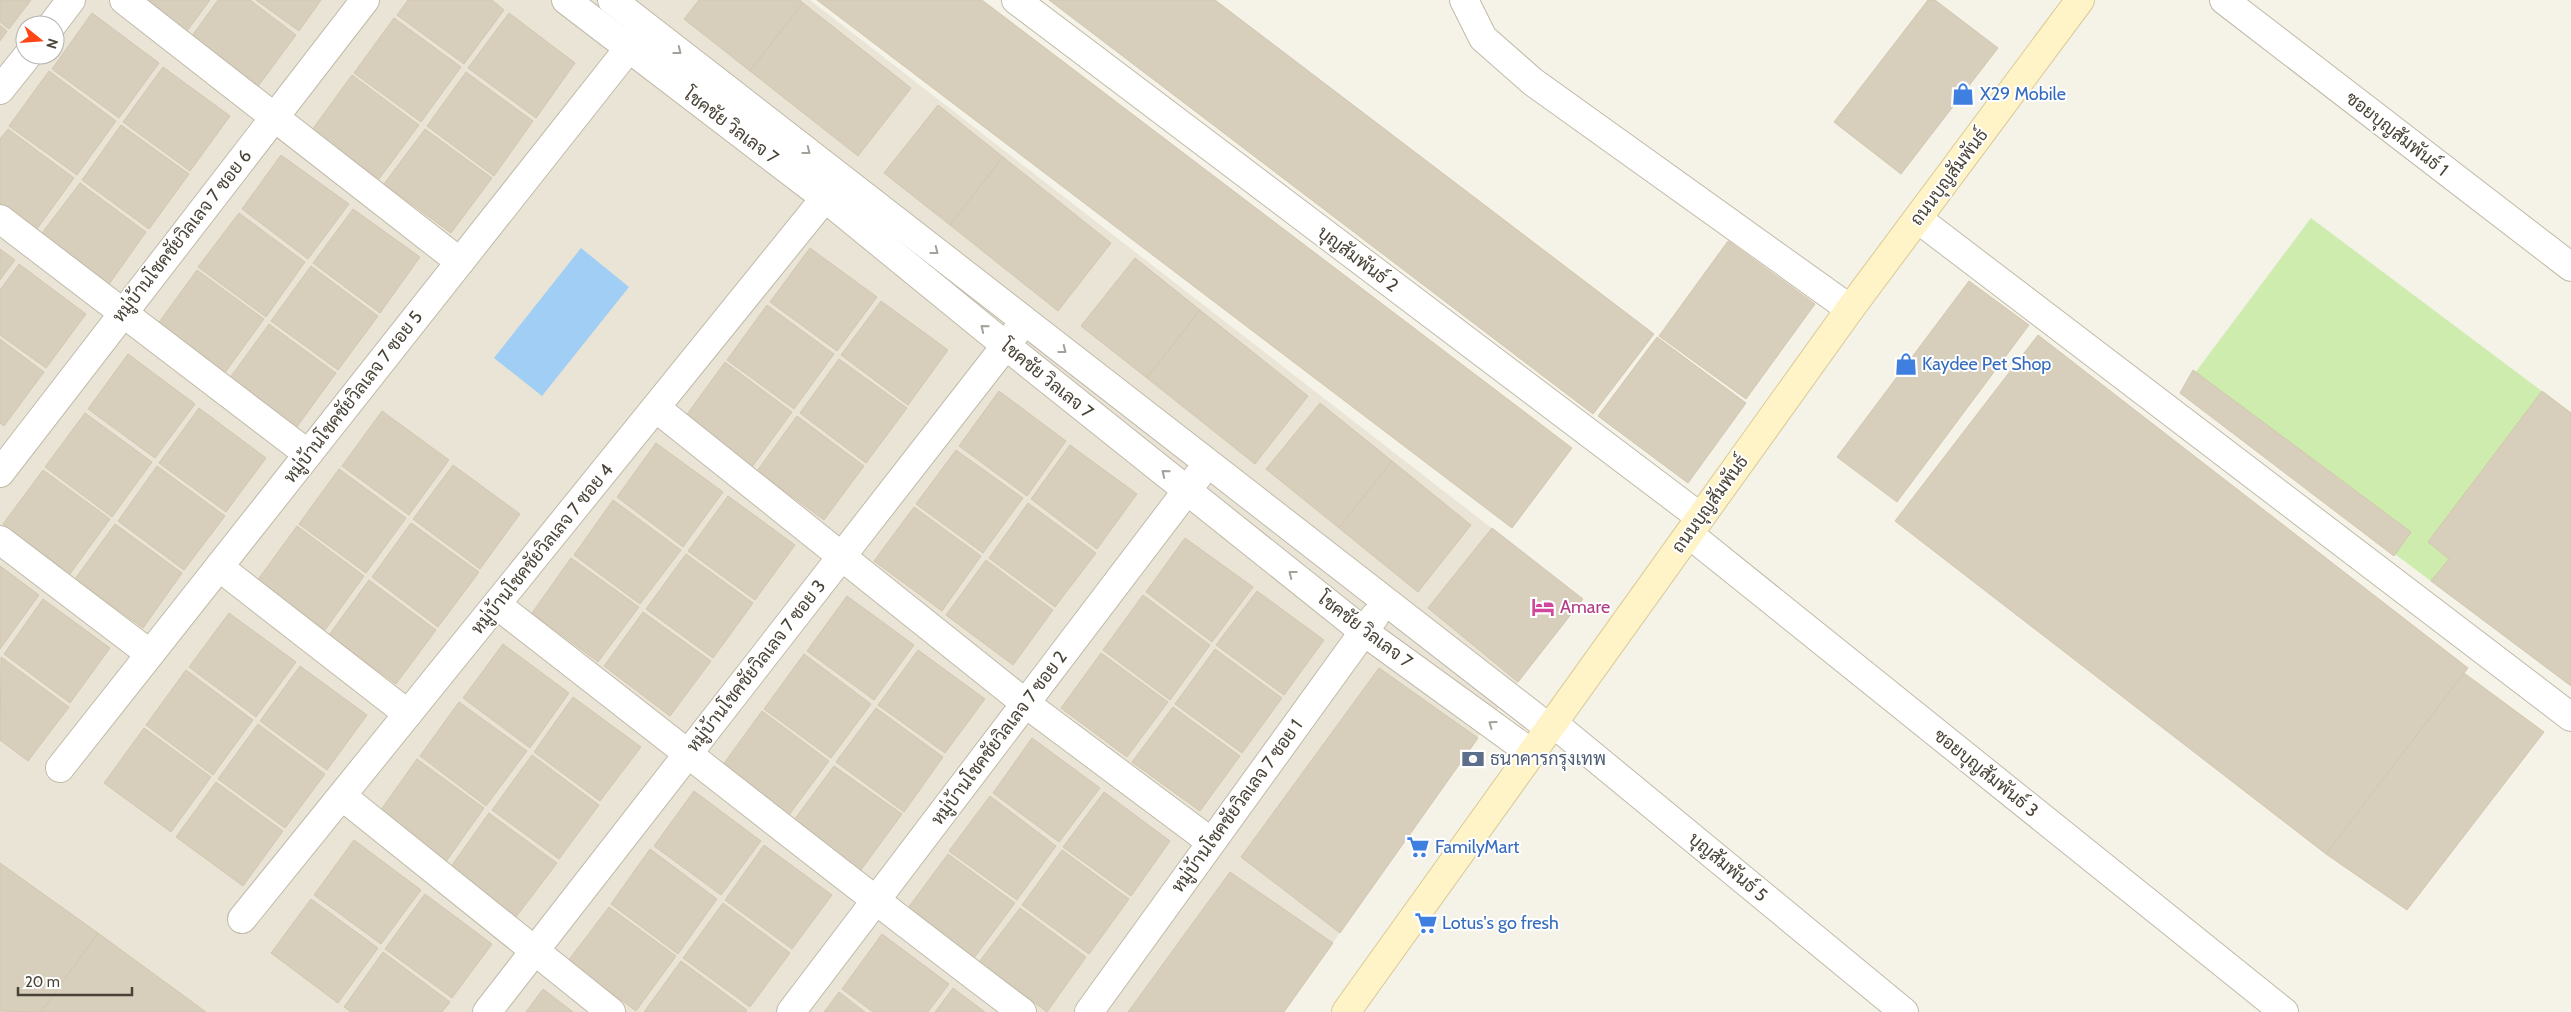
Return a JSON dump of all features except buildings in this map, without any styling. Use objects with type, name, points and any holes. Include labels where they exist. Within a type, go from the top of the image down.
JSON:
[{"type":"street","points":[[60,15],[71,0]]},
{"type":"street","points":[[124,0],[273,119],[460,262]]},
{"type":"street","name":"หมู่บ้านโชคชัยวิลเลจ 7 ซอย 6","points":[[0,473],[365,0]]},
{"type":"street","name":"โชคชัย วิลเลจ 7","points":[[566,0],[629,48],[1026,321],[1386,602],[1551,726]]},
{"type":"street","name":"โชคชัย วิลเลจ 7","points":[[612,0],[646,26],[833,188],[1004,345],[1363,630],[1531,753]]},
{"type":"street","name":"บุญสัมพันธ์ 2","points":[[1016,0],[1695,525]]},
{"type":"street","points":[[1464,0],[1484,38],[1533,82],[1850,309]]},
{"type":"street","name":"ถนนบุญสัมพันธ์","points":[[1346,1012],[1850,309],[2080,0]]},
{"type":"street","name":"ซอยบุญสัมพันธ์ 1","points":[[2224,0],[2571,267]]},
{"type":"street","name":"หมู่บ้านโชคชัยวิลเลจ 7 ซอย 5","points":[[60,768],[646,26]]},
{"type":"street","points":[[0,90],[20,65]]},
{"type":"street","name":"หมู่บ้านโชคชัยวิลเลจ 7 ซอย 4","points":[[242,919],[833,188]]},
{"type":"street","points":[[0,218],[122,314],[308,454]]},
{"type":"street","points":[[1918,219],[2571,717]]},
{"type":"street","name":"หมู่บ้านโชคชัยวิลเลจ 7 ซอย 3","points":[[487,1012],[1004,345],[1026,321]]},
{"type":"street","points":[[656,408],[1026,703],[1211,842]]},
{"type":"street","name":"หมู่บ้านโชคชัยวิลเลจ 7 ซอย 2","points":[[791,1012],[1186,490],[1208,464]]},
{"type":"street","name":"ซอยบุญสัมพันธ์ 3","points":[[1695,525],[2284,1012]]},
{"type":"street","points":[[0,540],[150,654]]},
{"type":"street","points":[[219,567],[408,714]]},
{"type":"street","name":"หมู่บ้านโชคชัยวิลเลจ 7 ซอย 1","points":[[1089,1012],[1363,630],[1386,602]]},
{"type":"street","points":[[497,605],[689,753],[875,902],[1022,1012]]},
{"type":"street","name":"บุญสัมพันธ์ 5","points":[[1551,726],[1904,1012]]},
{"type":"street","points":[[342,796],[611,1012]]},
{"type":"shaded area","points":[[0,0],[810,0],[1583,599],[1507,696],[1284,1012],[0,1012]]},
{"type":"green space","points":[[2311,218],[2571,413],[2571,686],[2180,393]]},
{"type":"water","points":[[581,248],[629,287],[542,396],[494,358]]},
{"type":"place","name":"X29 Mobile","points":[[1963,94]]},
{"type":"place","name":"Kaydee Pet Shop","points":[[1906,364]]},
{"type":"place","name":"Amare","points":[[1543,607]]},
{"type":"place","name":"ธนาคารกรุงเทพ","points":[[1473,759]]},
{"type":"place","name":"FamilyMart","points":[[1418,847]]},
{"type":"place","name":"Lotus's go fresh","points":[[1426,923]]}]
